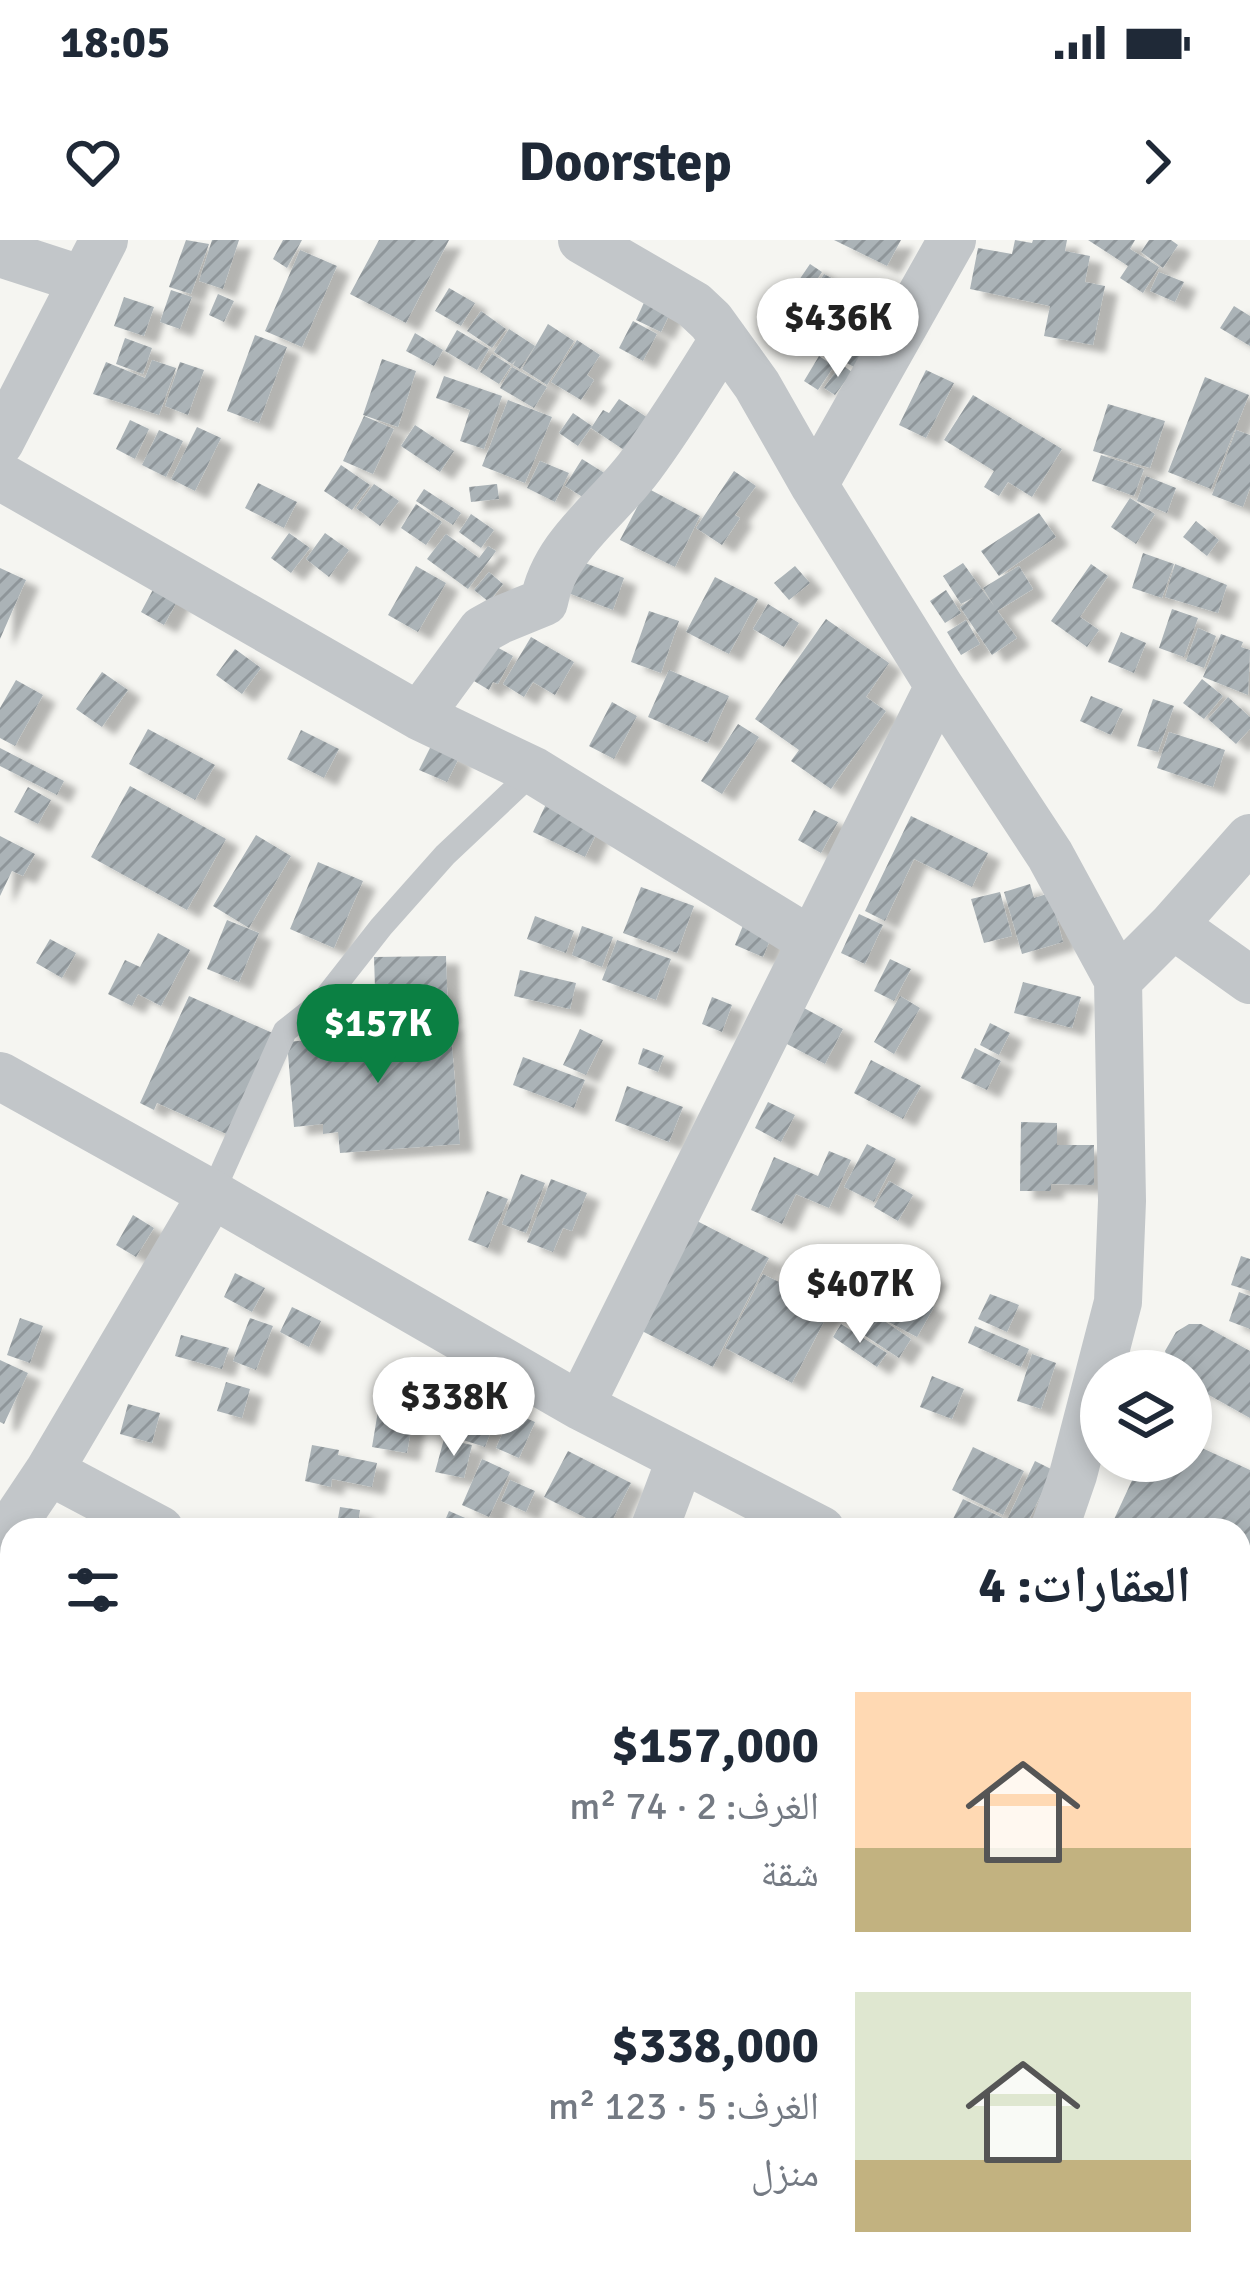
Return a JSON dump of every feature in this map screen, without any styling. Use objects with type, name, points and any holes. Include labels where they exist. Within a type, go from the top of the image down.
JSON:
[{"type":"street","points":[[582,240],[694,305],[711,321],[757,385],[938,686],[1050,855],[1118,980],[1122,1201],[1118,1302],[1058,1518]]},
{"type":"street","points":[[814,485],[952,240]]},
{"type":"street","points":[[0,253],[93,260],[0,442]]},
{"type":"street","points":[[419,716],[482,630],[544,602],[548,579],[565,552],[640,466],[724,339]]},
{"type":"street","points":[[0,476],[419,716],[534,771],[811,941]]},
{"type":"street","points":[[580,1406],[938,686]]},
{"type":"street","points":[[1118,980],[1250,838]]},
{"type":"street","points":[[1173,925],[1250,980]]},
{"type":"street","points":[[0,1076],[580,1406],[798,1518]]},
{"type":"street","points":[[16,1518],[50,1471],[212,1194]]},
{"type":"street","points":[[658,1518],[681,1458]]},
{"type":"street","points":[[50,1471],[138,1518]]},
{"type":"lane","points":[[212,1194],[285,1031],[323,1001],[445,855],[534,771]]},
{"type":"building","points":[[186,240],[209,244],[191,294],[169,287]]},
{"type":"building","points":[[212,240],[239,240],[223,289],[199,281]]},
{"type":"building","points":[[283,240],[302,240],[287,268],[273,259]]},
{"type":"building","points":[[379,240],[449,240],[406,323],[350,294]]},
{"type":"building","points":[[834,240],[901,240],[887,266]]},
{"type":"building","points":[[1015,240],[1067,240],[1065,251],[1090,256],[1085,282],[1105,286],[1093,345],[1044,336],[1050,306],[970,289],[978,248],[1012,254]]},
{"type":"building","points":[[1088,240],[1135,240],[1130,249],[1159,267],[1143,293],[1120,278],[1128,266]]},
{"type":"building","points":[[1149,240],[1171,240],[1178,245],[1163,268],[1141,252]]},
{"type":"building","points":[[300,250],[337,266],[302,347],[265,331]]},
{"type":"building","points":[[810,264],[822,272],[780,336],[767,327]]},
{"type":"building","points":[[1159,272],[1184,282],[1175,302],[1150,291]]},
{"type":"building","points":[[824,274],[852,289],[836,317],[808,301]]},
{"type":"building","points":[[449,288],[475,303],[461,326],[435,311]]},
{"type":"building","points":[[171,290],[192,297],[180,329],[160,322]]},
{"type":"building","points":[[218,294],[234,301],[224,322],[209,315]]},
{"type":"building","points":[[853,294],[870,303],[859,323],[843,314]]},
{"type":"building","points":[[647,296],[672,309],[661,332],[636,320]]},
{"type":"building","points":[[124,297],[154,307],[144,336],[114,326]]},
{"type":"building","points":[[1234,306],[1250,316],[1250,346],[1220,328]]},
{"type":"building","points":[[481,311],[506,329],[492,348],[467,331]]},
{"type":"building","points":[[633,321],[657,334],[643,361],[619,348]]},
{"type":"building","points":[[856,323],[874,333],[854,367],[836,357]]},
{"type":"building","points":[[548,324],[574,341],[547,385],[522,369]]},
{"type":"building","points":[[509,329],[535,346],[520,369],[513,365],[516,360],[512,364],[494,352]]},
{"type":"building","points":[[457,330],[489,349],[477,370],[445,351]]},
{"type":"building","points":[[415,333],[443,350],[434,366],[406,351]]},
{"type":"building","points":[[255,335],[287,347],[259,423],[227,411]]},
{"type":"building","points":[[125,338],[152,348],[143,374],[116,364]]},
{"type":"building","points":[[577,340],[600,355],[587,375],[594,380],[581,400],[551,382]]},
{"type":"building","points":[[492,354],[511,366],[499,384],[480,372]]},
{"type":"building","points":[[819,356],[834,366],[818,390],[804,381]]},
{"type":"building","points":[[382,359],[416,371],[398,427],[363,415]]},
{"type":"building","points":[[152,360],[176,368],[159,415],[93,394],[106,362],[145,378]]},
{"type":"building","points":[[180,362],[204,370],[188,415],[165,406]]},
{"type":"building","points":[[841,364],[852,372],[835,395],[824,388]]},
{"type":"building","points":[[512,367],[547,387],[534,408],[500,388]]},
{"type":"building","points":[[926,370],[954,383],[926,438],[899,425]]},
{"type":"building","points":[[444,376],[502,396],[484,449],[460,441],[470,410],[436,398]]},
{"type":"building","points":[[1205,377],[1249,395],[1211,489],[1168,472]]},
{"type":"building","points":[[973,395],[1062,449],[1032,497],[1008,482],[999,496],[984,487],[994,471],[944,440]]},
{"type":"building","points":[[619,399],[648,418],[633,456],[591,428],[603,410],[609,413]]},
{"type":"building","points":[[508,400],[552,417],[525,483],[482,466]]},
{"type":"building","points":[[1108,404],[1165,421],[1150,468],[1093,451]]},
{"type":"building","points":[[573,413],[592,426],[578,446],[559,433]]},
{"type":"building","points":[[364,416],[394,429],[373,474],[343,461]]},
{"type":"building","points":[[130,420],[149,429],[135,459],[116,449]]},
{"type":"building","points":[[415,425],[454,451],[440,472],[401,446]]},
{"type":"building","points":[[197,427],[221,438],[195,491],[171,479]]},
{"type":"building","points":[[159,430],[183,441],[166,477],[142,465]]},
{"type":"building","points":[[1236,430],[1250,435],[1250,488],[1243,507],[1212,495]]},
{"type":"building","points":[[1101,455],[1144,469],[1134,496],[1092,481]]},
{"type":"building","points":[[582,459],[614,479],[597,506],[565,486]]},
{"type":"building","points":[[540,461],[569,473],[555,502],[527,488]]},
{"type":"building","points":[[341,465],[370,485],[352,510],[324,491]]},
{"type":"building","points":[[734,471],[756,486],[735,515],[740,518],[722,545],[696,528]]},
{"type":"building","points":[[1146,476],[1176,488],[1167,513],[1137,501]]},
{"type":"building","points":[[258,483],[297,502],[284,528],[245,508]]},
{"type":"building","points":[[374,484],[399,501],[380,526],[356,508]]},
{"type":"building","points":[[497,484],[499,499],[471,502],[469,487]]},
{"type":"building","points":[[647,488],[700,516],[675,567],[620,540]]},
{"type":"building","points":[[424,489],[461,513],[453,525],[416,501]]},
{"type":"building","points":[[1130,498],[1155,514],[1136,544],[1111,527]]},
{"type":"building","points":[[416,504],[442,522],[426,545],[401,528]]},
{"type":"building","points":[[1039,513],[1056,537],[999,576],[981,551]]},
{"type":"building","points":[[471,514],[494,530],[481,548],[459,532]]},
{"type":"building","points":[[1196,521],[1219,540],[1207,556],[1183,537]]},
{"type":"building","points":[[289,533],[310,548],[291,573],[271,558]]},
{"type":"building","points":[[325,533],[349,550],[329,577],[306,559]]},
{"type":"building","points":[[446,534],[479,558],[488,546],[496,551],[468,589],[427,559]]},
{"type":"building","points":[[1143,553],[1174,564],[1162,598],[1132,588]]},
{"type":"building","points":[[567,556],[624,578],[613,610],[555,588]]},
{"type":"building","points":[[963,563],[1017,638],[992,655],[960,607],[974,597],[961,604],[943,576]]},
{"type":"building","points":[[1091,564],[1108,576],[1080,617],[1099,630],[1087,647],[1051,621]]},
{"type":"building","points":[[1175,564],[1227,585],[1218,613],[1165,597]]},
{"type":"building","points":[[416,566],[446,583],[418,632],[388,615]]},
{"type":"building","points":[[795,566],[810,583],[789,600],[774,583]]},
{"type":"building","points":[[1019,566],[1033,589],[997,611],[983,588]]},
{"type":"building","points":[[0,568],[26,580],[0,639]]},
{"type":"building","points":[[489,572],[503,584],[489,602],[474,590]]},
{"type":"building","points":[[715,577],[758,599],[729,654],[686,632]]},
{"type":"building","points":[[157,582],[180,596],[164,625],[141,612]]},
{"type":"building","points":[[946,590],[961,613],[945,623],[930,601]]},
{"type":"building","points":[[768,604],[799,623],[784,647],[753,629]]},
{"type":"building","points":[[1172,609],[1198,618],[1184,657],[1159,648]]},
{"type":"building","points":[[649,611],[679,621],[661,673],[631,662]]},
{"type":"building","points":[[826,619],[889,663],[866,697],[886,711],[831,789],[791,761],[799,750],[755,719]]},
{"type":"building","points":[[966,620],[980,644],[961,655],[947,632]]},
{"type":"building","points":[[1198,628],[1216,636],[1204,668],[1186,661]]},
{"type":"building","points":[[1121,632],[1146,643],[1134,673],[1108,662]]},
{"type":"building","points":[[1221,634],[1243,642],[1241,647],[1250,650],[1248,695],[1203,677]]},
{"type":"building","points":[[531,637],[574,662],[555,695],[533,682],[524,697],[503,684]]},
{"type":"building","points":[[493,645],[513,656],[498,684],[493,682],[489,690],[474,681]]},
{"type":"building","points":[[235,649],[261,668],[242,694],[216,675]]},
{"type":"building","points":[[669,670],[729,696],[708,743],[648,717]]},
{"type":"building","points":[[102,672],[128,690],[102,727],[76,709]]},
{"type":"building","points":[[1202,679],[1223,696],[1204,719],[1183,703]]},
{"type":"building","points":[[16,680],[43,695],[15,746],[0,738],[0,708]]},
{"type":"building","points":[[1091,696],[1123,709],[1111,735],[1080,721]]},
{"type":"building","points":[[1228,697],[1250,717],[1250,729],[1236,744],[1208,719]]},
{"type":"building","points":[[1153,699],[1174,706],[1158,752],[1137,746]]},
{"type":"building","points":[[612,702],[637,716],[614,759],[589,746]]},
{"type":"building","points":[[738,724],[759,737],[722,794],[701,781]]},
{"type":"building","points":[[148,729],[215,765],[195,800],[129,764]]},
{"type":"building","points":[[301,730],[339,749],[324,778],[287,759]]},
{"type":"building","points":[[1169,732],[1225,750],[1213,787],[1157,768]]},
{"type":"building","points":[[432,744],[459,758],[447,782],[419,770]]},
{"type":"building","points":[[0,748],[64,781],[57,795],[0,766]]},
{"type":"building","points":[[130,786],[226,839],[187,910],[91,857]]},
{"type":"building","points":[[28,787],[51,800],[38,824],[14,812]]},
{"type":"building","points":[[547,802],[601,824],[585,857],[533,832]]},
{"type":"building","points":[[814,810],[838,822],[821,853],[798,840]]},
{"type":"building","points":[[911,816],[988,853],[972,887],[914,859],[885,921],[865,911]]},
{"type":"building","points":[[256,835],[291,856],[249,928],[213,906]]},
{"type":"building","points":[[0,836],[35,854],[23,876],[12,871],[0,896]]},
{"type":"building","points":[[318,862],[363,881],[334,948],[290,929]]},
{"type":"building","points":[[1030,884],[1034,898],[1050,893],[1063,942],[1022,954],[1004,892]]},
{"type":"building","points":[[641,887],[694,906],[677,953],[623,933]]},
{"type":"building","points":[[1000,892],[1012,936],[984,943],[971,899]]},
{"type":"building","points":[[749,911],[777,923],[763,957],[735,945]]},
{"type":"building","points":[[859,914],[883,925],[865,964],[841,953]]},
{"type":"building","points":[[535,916],[574,931],[566,953],[527,939]]},
{"type":"building","points":[[227,920],[259,933],[239,982],[207,969]]},
{"type":"building","points":[[582,926],[613,937],[602,967],[572,955]]},
{"type":"building","points":[[158,933],[190,950],[161,1006],[138,994],[132,1006],[108,994],[125,960],[140,967]]},
{"type":"building","points":[[50,939],[76,953],[62,978],[36,963]]},
{"type":"building","points":[[617,940],[671,959],[656,1000],[602,980]]},
{"type":"building","points":[[446,956],[448,1018],[376,1019],[374,957]]},
{"type":"building","points":[[890,959],[911,969],[894,1001],[874,991]]},
{"type":"building","points":[[520,970],[576,983],[570,1009],[514,996]]},
{"type":"building","points":[[1023,982],[1081,997],[1072,1028],[1014,1013]]},
{"type":"building","points":[[189,996],[277,1035],[231,1136],[157,1103],[154,1110],[140,1103]]},
{"type":"building","points":[[900,996],[920,1008],[894,1054],[874,1042]]},
{"type":"building","points":[[712,997],[732,1005],[722,1032],[702,1024]]},
{"type":"building","points":[[804,1008],[843,1029],[825,1064],[785,1043]]},
{"type":"building","points":[[450,1021],[460,1144],[340,1153],[338,1132],[323,1134],[323,1124],[294,1127],[287,1042],[332,1038],[331,1030]]},
{"type":"building","points":[[990,1023],[1010,1033],[999,1055],[980,1045]]},
{"type":"building","points":[[580,1029],[603,1040],[586,1075],[563,1065]]},
{"type":"building","points":[[643,1048],[664,1056],[658,1072],[638,1064]]},
{"type":"building","points":[[975,1048],[1001,1061],[987,1090],[961,1078]]},
{"type":"building","points":[[523,1057],[585,1080],[574,1108],[513,1085]]},
{"type":"building","points":[[871,1060],[921,1086],[903,1119],[854,1093]]},
{"type":"building","points":[[627,1086],[683,1107],[669,1142],[615,1121]]},
{"type":"building","points":[[768,1102],[795,1115],[781,1142],[755,1128]]},
{"type":"building","points":[[1021,1122],[1057,1123],[1057,1145],[1094,1145],[1094,1185],[1051,1184],[1051,1191],[1020,1191]]},
{"type":"building","points":[[867,1144],[896,1159],[874,1202],[844,1187]]},
{"type":"building","points":[[829,1151],[851,1160],[829,1208],[796,1194],[782,1224],[751,1210],[774,1157],[818,1176]]},
{"type":"building","points":[[521,1174],[545,1183],[526,1233],[502,1224]]},
{"type":"building","points":[[551,1179],[587,1193],[572,1231],[563,1228],[553,1252],[527,1242]]},
{"type":"building","points":[[889,1181],[913,1195],[898,1221],[874,1207]]},
{"type":"building","points":[[487,1191],[508,1199],[488,1248],[468,1240]]},
{"type":"building","points":[[133,1215],[154,1228],[136,1257],[116,1245]]},
{"type":"building","points":[[697,1221],[769,1258],[713,1367],[640,1330]]},
{"type":"building","points":[[1241,1256],[1250,1259],[1250,1291],[1231,1285]]},
{"type":"building","points":[[912,1264],[935,1277],[922,1300],[934,1307],[917,1337],[883,1319]]},
{"type":"building","points":[[235,1273],[265,1288],[252,1312],[224,1297]]},
{"type":"building","points":[[763,1274],[831,1308],[792,1383],[725,1348]]},
{"type":"building","points":[[1239,1292],[1250,1296],[1250,1329],[1229,1321]]},
{"type":"building","points":[[990,1294],[1019,1305],[1007,1332],[978,1319]]},
{"type":"building","points":[[292,1307],[321,1321],[309,1347],[280,1332]]},
{"type":"building","points":[[874,1314],[911,1339],[899,1358],[861,1333]]},
{"type":"building","points":[[20,1318],[43,1326],[30,1363],[7,1355]]},
{"type":"building","points":[[250,1318],[273,1326],[256,1370],[233,1361]]},
{"type":"building","points":[[841,1324],[887,1353],[877,1367],[833,1337]]},
{"type":"building","points":[[1189,1324],[1201,1324],[1250,1351],[1250,1418],[1212,1397],[1212,1350],[1166,1350],[1176,1332]]},
{"type":"building","points":[[975,1326],[1029,1349],[1021,1367],[968,1343]]},
{"type":"building","points":[[181,1335],[229,1348],[222,1369],[175,1356]]},
{"type":"building","points":[[1032,1354],[1056,1363],[1041,1409],[1017,1401]]},
{"type":"building","points":[[0,1360],[28,1373],[4,1424],[0,1422]]},
{"type":"building","points":[[932,1376],[964,1389],[952,1419],[920,1407]]},
{"type":"building","points":[[226,1382],[250,1389],[242,1418],[217,1411]]},
{"type":"building","points":[[381,1393],[416,1399],[407,1453],[372,1447]]},
{"type":"building","points":[[128,1404],[160,1413],[152,1443],[120,1434]]},
{"type":"building","points":[[512,1412],[535,1422],[519,1458],[496,1448]]},
{"type":"building","points":[[471,1415],[494,1423],[485,1447],[463,1440]]},
{"type":"building","points":[[444,1439],[472,1445],[464,1478],[435,1472]]},
{"type":"building","points":[[312,1445],[377,1463],[372,1487],[332,1479],[331,1487],[305,1481]]},
{"type":"building","points":[[973,1447],[1024,1471],[1003,1515],[952,1490]]},
{"type":"building","points":[[568,1451],[631,1483],[614,1518],[586,1518],[544,1497]]},
{"type":"building","points":[[1212,1453],[1250,1470],[1250,1518],[1115,1518],[1131,1482],[1212,1482]]},
{"type":"building","points":[[482,1459],[510,1472],[489,1517],[462,1505]]},
{"type":"building","points":[[1035,1461],[1053,1470],[1030,1518],[1008,1518]]},
{"type":"building","points":[[510,1480],[535,1491],[526,1512],[501,1501]]},
{"type":"building","points":[[963,1499],[1003,1518],[954,1518]]},
{"type":"building","points":[[340,1507],[360,1510],[359,1518],[338,1518]]}]
